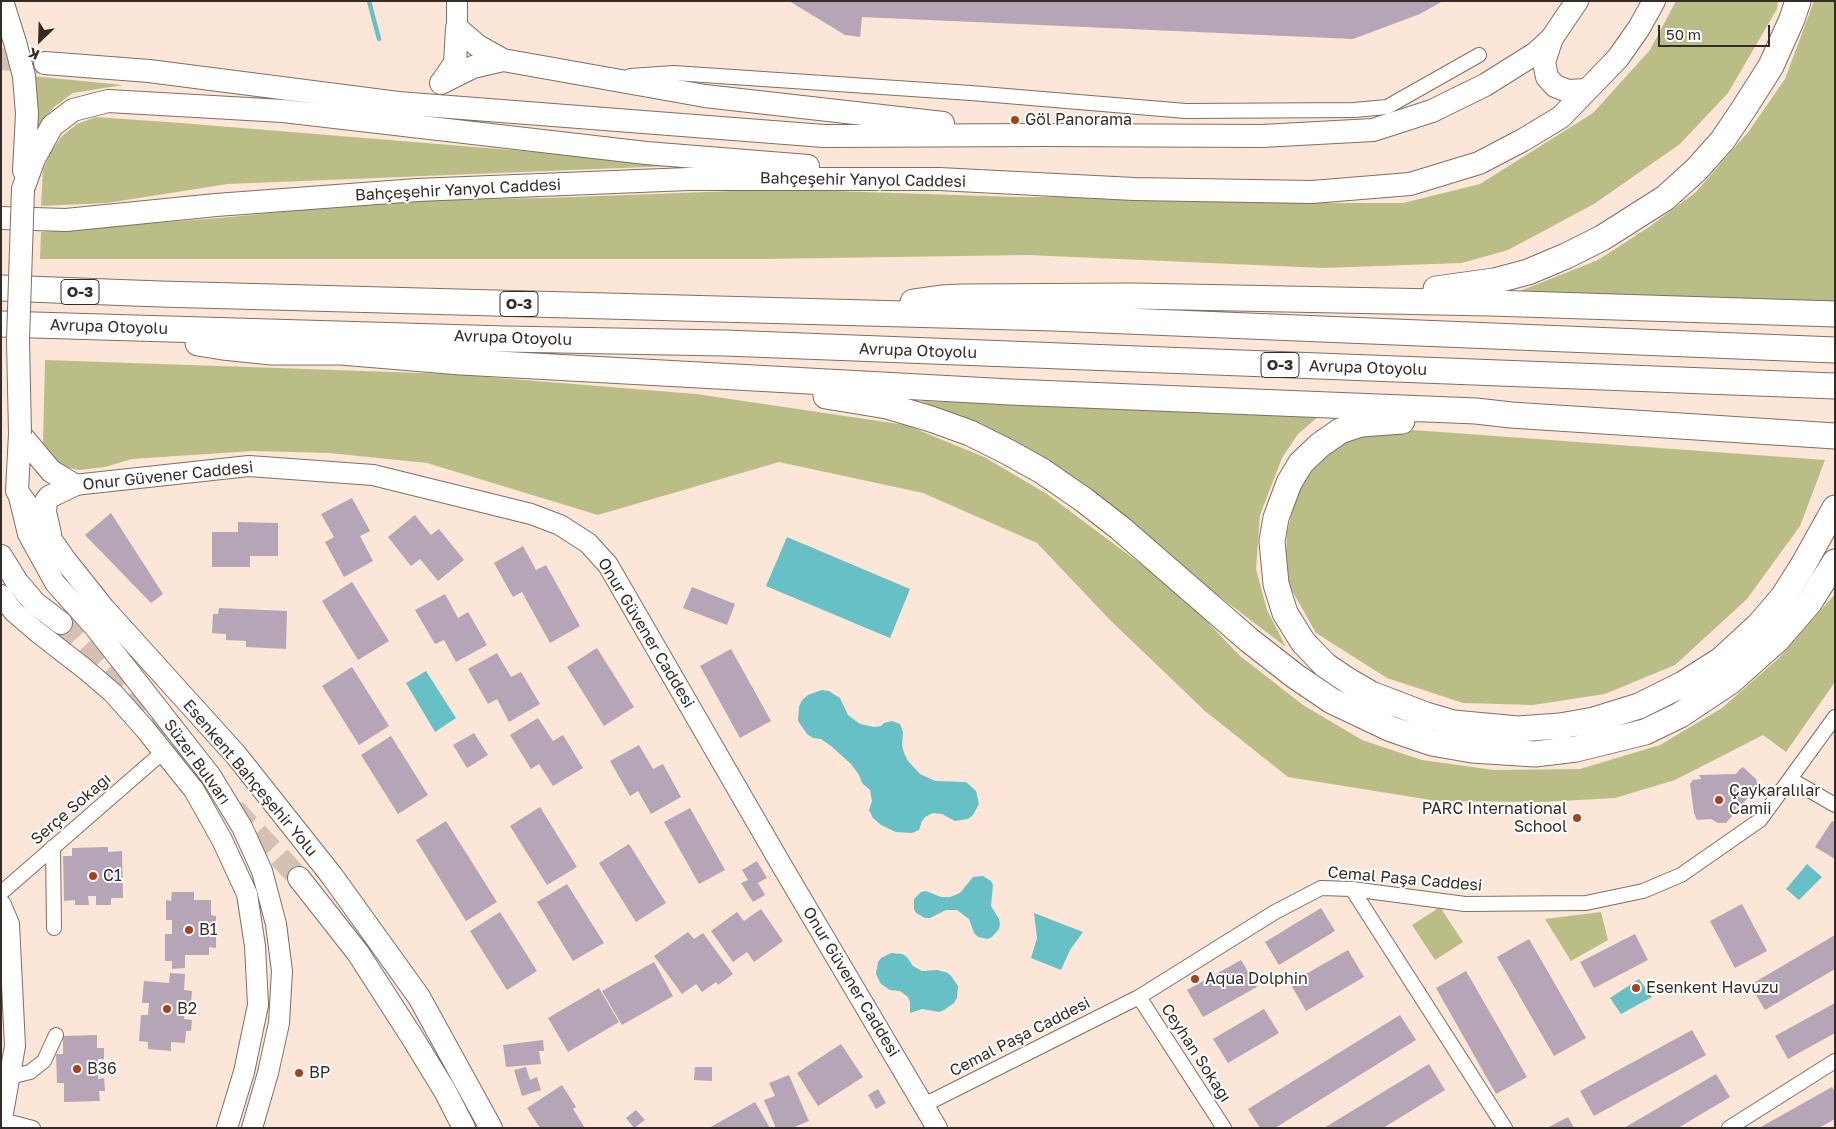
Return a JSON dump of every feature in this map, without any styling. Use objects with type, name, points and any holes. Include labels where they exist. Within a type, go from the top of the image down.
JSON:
[{"type":"highway","points":[[1240,300],[1281,293],[1397,292],[1456,287],[1494,281],[1528,272],[1602,238],[1664,198],[1696,170],[1722,141],[1771,66],[1798,1]]},
{"type":"highway","name":"Avrupa Otoyolu","points":[[1,288],[879,313],[1835,350]]},
{"type":"highway","points":[[879,313],[910,303],[941,298],[1133,296],[1240,300],[1490,303],[1835,314]]},
{"type":"highway","name":"Avrupa Otoyolu","points":[[1,324],[725,343],[1835,386]]},
{"type":"highway","points":[[136,328],[223,347],[272,352],[340,352],[462,362],[1010,392],[1476,411],[1511,415],[1835,436]]},
{"type":"highway","points":[[728,376],[773,390],[849,399],[887,406],[970,433],[1042,471],[1084,500],[1120,528],[1248,640],[1295,676],[1332,700],[1391,729],[1432,743],[1472,750],[1535,754],[1576,749],[1645,732],[1680,715],[1731,682],[1777,640],[1809,603],[1835,562]]},
{"type":"highway","points":[[1511,415],[1490,421],[1377,422],[1361,424],[1340,431],[1320,445],[1300,463],[1289,483],[1276,518],[1272,541],[1276,584],[1285,613],[1303,642],[1326,665],[1347,680],[1371,694],[1426,716],[1484,727],[1518,729],[1560,726],[1594,720],[1639,706],[1674,689],[1721,660],[1760,625],[1798,575],[1835,508]]},
{"type":"main road","points":[[2,1],[16,42],[24,76],[27,114],[18,340],[20,434],[18,491]]},
{"type":"main road","points":[[45,63],[149,71],[398,103],[824,136],[1262,136],[1373,130],[1432,110],[1485,85],[1536,53],[1552,38],[1577,1]]},
{"type":"main road","name":"Bahçeşehir Yanyol Caddesi","points":[[1,218],[66,220],[436,189],[688,179],[939,179],[1134,189],[1312,192],[1410,184],[1479,163],[1561,118],[1618,58],[1639,28],[1654,1]]},
{"type":"main road","points":[[457,28],[478,46],[503,60],[705,96],[1042,135]]},
{"type":"main road","points":[[442,82],[454,63],[457,28]]},
{"type":"main road","points":[[1552,38],[1544,62],[1546,77],[1555,86],[1568,91],[1587,90]]},
{"type":"main road","points":[[398,103],[430,90],[473,67],[503,60]]},
{"type":"main road","points":[[23,189],[34,159],[52,126],[73,110],[108,101],[283,111],[646,153],[767,162],[939,179]]},
{"type":"main road","points":[[20,434],[51,471],[74,486]]},
{"type":"main road","points":[[52,540],[45,512],[46,501],[49,497],[74,486]]},
{"type":"main road","name":"Esenkent Bahçeşehir Yolu","points":[[18,491],[65,560],[104,609],[236,755],[332,876],[419,997],[491,1128]]},
{"type":"main road","points":[[1,556],[17,582],[35,603],[61,623]]},
{"type":"main road","name":"Esenkent Bahçeşehir Yolu","points":[[299,878],[358,953],[426,1060],[464,1128]]},
{"type":"street","points":[[457,1],[457,28]]},
{"type":"street","points":[[603,78],[674,73],[971,93],[1186,111],[1354,110],[1387,107],[1479,55]]},
{"type":"street","name":"Onur Güvener Caddesi","points":[[74,486],[249,466],[373,475],[531,514],[560,525],[588,543],[608,565],[782,866],[938,1128]]},
{"type":"street","name":"Süzer Bulvarı","points":[[18,491],[28,534],[55,583],[96,629],[211,776],[242,827],[262,871],[276,924],[282,971],[279,1023],[268,1073],[252,1128]]},
{"type":"street","name":"Süzer Bulvarı","points":[[1,595],[14,612],[85,668],[113,694],[145,729],[194,790],[222,840],[248,894],[255,946],[258,1005],[244,1072],[227,1128]]},
{"type":"street","name":"Cemal Paşa Caddesi","points":[[924,1105],[1139,997],[1275,912],[1321,888],[1465,904],[1586,903],[1643,891],[1681,875],[1760,820],[1835,717]]},
{"type":"street","name":"Serçe Sokağı","points":[[1,893],[163,752]]},
{"type":"street","points":[[1790,779],[1835,805]]},
{"type":"street","points":[[53,847],[54,928]]},
{"type":"street","points":[[1352,890],[1505,1128]]},
{"type":"street","points":[[1,905],[9,924],[8,1031],[15,1046],[2,1122],[33,1128]]},
{"type":"street","name":"Ceyhan Sokağı","points":[[1139,997],[1224,1128]]},
{"type":"street","points":[[10,1077],[30,1072],[44,1061],[56,1035]]},
{"type":"street","points":[[1728,1128],[1835,1060]]},
{"type":"green space","points":[[1676,1],[1778,1],[1777,9],[1728,93],[1680,144],[1594,204],[1508,250],[1462,263],[1323,268],[1028,255],[761,259],[40,259],[41,232],[231,217],[393,200],[546,198],[733,191],[834,191],[1017,197],[1173,197],[1334,203],[1403,203],[1480,184],[1593,113],[1650,50]]},
{"type":"green space","points":[[1814,1],[1835,1],[1835,301],[1515,293],[1598,260],[1649,227],[1696,192],[1749,131],[1785,79]]},
{"type":"green space","points":[[32,76],[123,85],[73,93],[54,107],[34,131]]},
{"type":"green space","points":[[96,117],[695,165],[228,184],[107,203],[41,206],[43,170],[51,152],[62,136],[77,124]]},
{"type":"green space","points":[[45,360],[451,374],[696,394],[906,425],[984,457],[1047,494],[1181,594],[1239,655],[1303,705],[1362,740],[1422,760],[1494,770],[1580,769],[1660,745],[1722,708],[1779,658],[1835,594],[1835,682],[1786,752],[1763,735],[1675,780],[1615,798],[1543,802],[1437,801],[1288,777],[1205,711],[1110,620],[1037,543],[923,493],[779,462],[598,515],[427,463],[329,453],[252,451],[132,459],[105,467],[79,470],[60,466],[43,445]]},
{"type":"green space","points":[[921,401],[1319,416],[1298,434],[1282,458],[1260,515],[1256,569],[1267,610],[1286,647],[1186,571],[1106,500],[1036,455]]},
{"type":"green space","points":[[1399,429],[1825,460],[1800,526],[1747,599],[1675,665],[1605,694],[1533,705],[1463,703],[1387,678],[1316,633],[1285,578],[1287,532],[1297,494],[1309,470],[1334,449],[1364,433]]},
{"type":"green space","points":[[1440,907],[1463,942],[1435,960],[1412,925]]},
{"type":"green space","points":[[1601,912],[1608,940],[1571,961],[1545,919]]},
{"type":"water","points":[[787,537],[910,589],[890,638],[766,586]]},
{"type":"water","points":[[426,671],[456,718],[435,732],[406,683]]},
{"type":"water","points":[[822,690],[829,691],[840,698],[848,715],[860,724],[874,727],[892,721],[900,724],[903,732],[902,745],[904,753],[908,761],[920,774],[935,781],[966,782],[976,791],[979,804],[973,815],[968,819],[955,821],[942,814],[933,813],[925,817],[919,830],[912,833],[896,832],[881,825],[873,818],[869,810],[872,801],[870,790],[862,783],[851,764],[821,739],[813,738],[807,734],[798,721],[799,707],[802,700],[808,695]]},
{"type":"water","points":[[1807,864],[1822,877],[1799,900],[1786,889]]},
{"type":"water","points":[[983,876],[991,881],[993,885],[991,906],[1000,924],[999,929],[992,937],[988,939],[978,937],[974,933],[969,919],[957,910],[946,910],[930,918],[925,918],[916,913],[914,899],[921,892],[926,891],[941,897],[950,897],[960,893],[973,877]]},
{"type":"water","points":[[1034,913],[1083,932],[1070,950],[1061,970],[1031,958],[1037,938]]},
{"type":"water","points":[[891,953],[902,954],[907,957],[913,966],[922,971],[938,970],[948,973],[958,986],[957,998],[954,1003],[939,1012],[922,1009],[910,1013],[908,997],[900,991],[890,990],[881,984],[876,974],[878,962],[881,958]]},
{"type":"water","name":"Esenkent Havuzu","points":[[1639,979],[1652,997],[1621,1014],[1610,998]]},
{"type":"building","points":[[789,1],[1443,1],[1420,14],[1353,39],[862,17],[860,37],[845,35]]},
{"type":"building","points":[[352,498],[370,531],[360,536],[373,561],[344,577],[325,542],[334,537],[321,514]]},
{"type":"building","points":[[111,513],[163,594],[151,603],[85,535]]},
{"type":"building","points":[[415,515],[431,535],[439,529],[464,560],[438,581],[420,559],[411,566],[388,537]]},
{"type":"building","points":[[238,522],[278,523],[278,556],[250,556],[250,567],[212,567],[212,532],[238,532]]},
{"type":"building","points":[[523,546],[536,570],[546,565],[580,626],[550,643],[522,592],[513,597],[494,563]]},
{"type":"building","points":[[352,582],[389,641],[358,660],[322,601]]},
{"type":"building","points":[[692,587],[735,604],[727,625],[683,608]]},
{"type":"building","points":[[445,594],[458,618],[468,612],[487,645],[456,662],[444,640],[435,644],[415,610]]},
{"type":"building","points":[[219,608],[287,611],[286,649],[246,647],[246,641],[226,640],[226,634],[212,633],[213,614],[218,614]]},
{"type":"building","points":[[597,648],[634,707],[604,726],[567,667]]},
{"type":"building","points":[[731,649],[771,721],[740,738],[700,666]]},
{"type":"building","points":[[497,653],[511,677],[521,672],[540,704],[509,722],[497,699],[488,704],[468,669]]},
{"type":"building","points":[[352,667],[389,726],[359,745],[322,686]]},
{"type":"building","points":[[538,718],[553,741],[563,735],[583,768],[553,786],[539,764],[531,769],[510,735]]},
{"type":"building","points":[[474,733],[488,755],[467,768],[453,745]]},
{"type":"building","points":[[391,736],[428,795],[398,814],[361,755]]},
{"type":"building","points":[[639,745],[653,769],[663,764],[681,797],[651,814],[638,791],[630,796],[610,761]]},
{"type":"building","name":"Çaykaralılar Camii","points":[[1743,767],[1756,779],[1758,786],[1726,823],[1718,823],[1711,819],[1697,820],[1694,813],[1690,784],[1693,780],[1701,779],[1699,775],[1736,774]]},
{"type":"building","points":[[540,807],[577,867],[547,885],[510,826]]},
{"type":"building","points":[[690,808],[725,870],[699,884],[664,822]]},
{"type":"building","points":[[446,821],[497,902],[466,921],[416,840]]},
{"type":"building","points":[[1832,821],[1835,822],[1835,859],[1815,847]]},
{"type":"building","points":[[629,844],[666,903],[636,922],[599,863]]},
{"type":"building","name":"C1","points":[[108,847],[108,852],[122,851],[123,898],[111,898],[111,905],[96,905],[96,896],[88,896],[89,905],[75,905],[75,900],[64,901],[63,856],[72,856],[72,848]]},
{"type":"building","points":[[757,861],[767,878],[758,883],[765,895],[753,902],[741,883],[748,880],[742,870]]},
{"type":"building","points":[[567,884],[604,943],[573,961],[537,902]]},
{"type":"building","name":"B1","points":[[172,892],[194,892],[194,900],[211,900],[211,915],[216,916],[216,925],[205,925],[205,936],[216,936],[216,948],[209,947],[209,955],[185,955],[185,968],[172,969],[172,961],[165,961],[165,934],[172,934],[172,920],[166,920],[166,900],[171,901]]},
{"type":"building","points":[[1742,904],[1767,951],[1735,968],[1710,921]]},
{"type":"building","points":[[1321,908],[1335,931],[1279,965],[1265,942]]},
{"type":"building","points":[[761,909],[783,941],[754,962],[747,952],[733,962],[711,931],[737,912],[744,921]]},
{"type":"building","points":[[500,912],[537,971],[507,990],[470,931]]},
{"type":"building","points":[[688,932],[694,939],[703,933],[733,974],[718,985],[716,982],[702,992],[696,984],[682,994],[654,956]]},
{"type":"building","points":[[1635,934],[1648,960],[1594,988],[1580,962]]},
{"type":"building","points":[[1835,935],[1835,969],[1765,1010],[1750,985]]},
{"type":"building","points":[[1529,939],[1586,1038],[1554,1056],[1497,957]]},
{"type":"building","points":[[1348,950],[1364,977],[1306,1011],[1290,983]]},
{"type":"building","points":[[1241,960],[1257,987],[1203,1017],[1187,990]]},
{"type":"building","points":[[654,962],[673,996],[622,1025],[602,991]]},
{"type":"building","points":[[1466,971],[1527,1077],[1496,1094],[1436,988]]},
{"type":"building","name":"B2","points":[[170,973],[185,974],[184,990],[192,991],[191,1004],[185,1004],[184,1019],[192,1020],[191,1031],[186,1031],[185,1043],[171,1042],[171,1051],[148,1049],[148,1042],[139,1041],[141,1015],[148,1015],[149,1003],[142,1003],[144,981],[169,983]]},
{"type":"building","points":[[599,988],[619,1022],[568,1052],[548,1018]]},
{"type":"building","points":[[1835,1003],[1835,1033],[1788,1059],[1775,1036]]},
{"type":"building","points":[[1264,1009],[1279,1033],[1228,1063],[1213,1039]]},
{"type":"building","points":[[1400,1015],[1416,1040],[1275,1128],[1260,1128],[1248,1109]]},
{"type":"building","points":[[1692,1030],[1706,1055],[1594,1116],[1580,1091]]},
{"type":"building","name":"B36","points":[[97,1035],[97,1048],[104,1048],[104,1059],[98,1059],[98,1079],[104,1078],[105,1091],[99,1091],[100,1101],[64,1102],[64,1083],[57,1083],[56,1054],[63,1054],[63,1036]]},
{"type":"building","points":[[543,1040],[544,1051],[539,1051],[541,1064],[506,1067],[503,1045]]},
{"type":"building","points":[[841,1044],[863,1077],[818,1106],[797,1073]]},
{"type":"building","points":[[1429,1064],[1445,1090],[1383,1128],[1324,1128]]},
{"type":"building","points":[[526,1067],[530,1080],[537,1077],[541,1090],[522,1096],[514,1070]]},
{"type":"building","points":[[695,1067],[712,1067],[712,1081],[694,1080]]},
{"type":"building","points":[[1716,1074],[1730,1097],[1678,1128],[1624,1128]]},
{"type":"building","points":[[789,1075],[809,1121],[792,1128],[776,1128],[764,1100],[775,1096],[769,1083]]},
{"type":"building","points":[[562,1085],[576,1107],[573,1109],[585,1128],[540,1128],[527,1108]]},
{"type":"building","points":[[1832,1087],[1835,1092],[1835,1119],[1819,1128],[1759,1128]]},
{"type":"building","points":[[878,1089],[886,1103],[876,1109],[868,1095]]},
{"type":"building","points":[[755,1102],[770,1128],[709,1128]]},
{"type":"building","points":[[636,1110],[645,1120],[634,1128],[626,1118]]},
{"type":"building","points":[[1568,1117],[1574,1128],[1547,1128]]},
{"type":"waterway","points":[[369,1],[379,39]]},
{"type":"tunnel","points":[[1,59],[45,63]]},
{"type":"tunnel","points":[[61,623],[192,763]]},
{"type":"tunnel","points":[[234,809],[299,878]]},
{"type":"place","name":"Göl Panorama","points":[[1015,120]]},
{"type":"place","name":"Çaykaralılar Camii","points":[[1719,800]]},
{"type":"place","name":"PARC International School","points":[[1577,818]]},
{"type":"place","name":"C1","points":[[93,876]]},
{"type":"place","name":"B1","points":[[189,930]]},
{"type":"place","name":"Aqua Dolphin","points":[[1195,979]]},
{"type":"place","name":"Esenkent Havuzu","points":[[1636,988]]},
{"type":"place","name":"B2","points":[[167,1009]]},
{"type":"place","name":"B36","points":[[77,1069]]},
{"type":"place","name":"BP","points":[[299,1073]]}]
